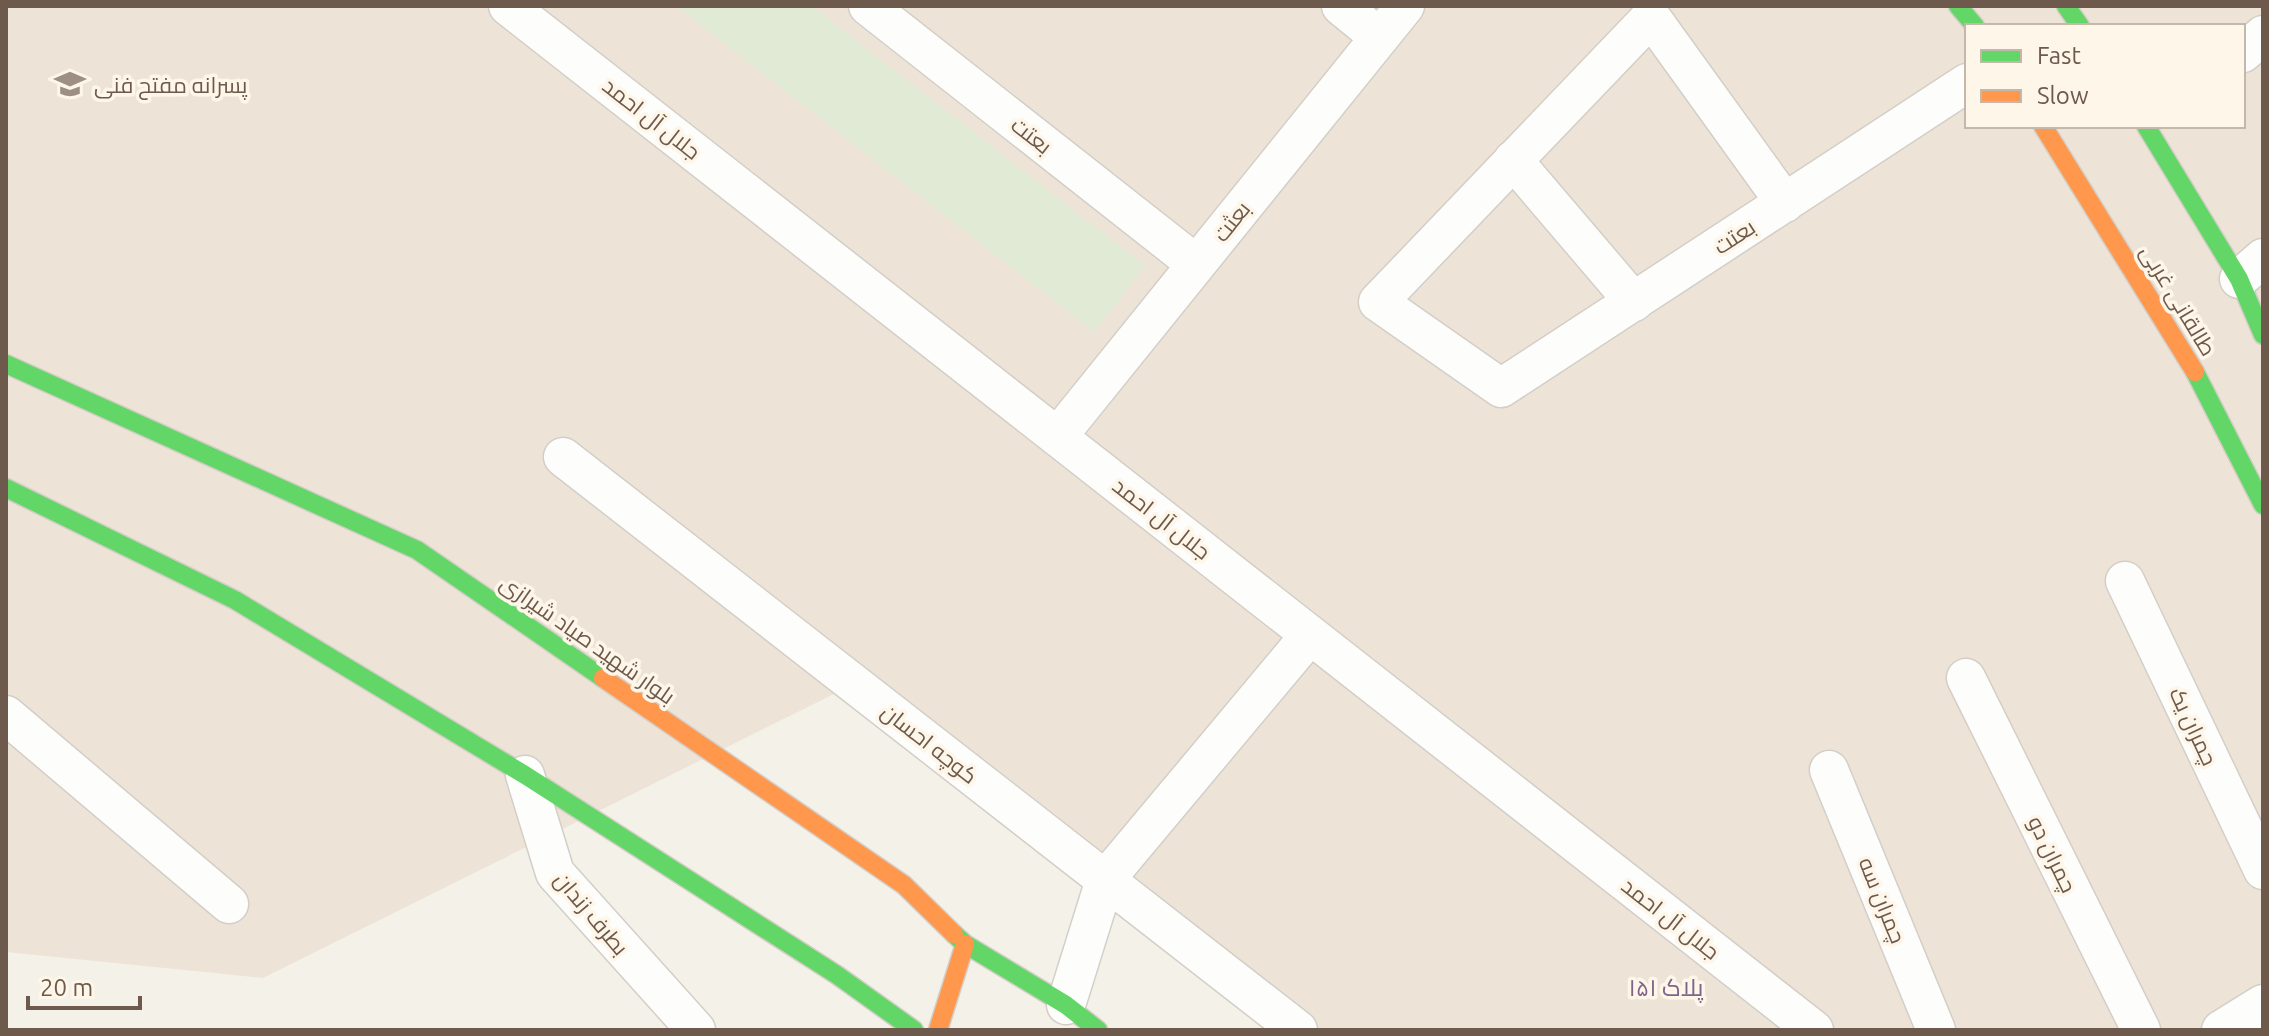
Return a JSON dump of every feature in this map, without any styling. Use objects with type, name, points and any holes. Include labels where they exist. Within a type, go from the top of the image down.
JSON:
[{"type":"main road","points":[[1958,6],[1973,24]]},
{"type":"main road","points":[[2066,6],[2079,24]]},
{"type":"main road","name":"طالقانی غربی","points":[[2044,128],[2193,369],[2263,505]]},
{"type":"main road","points":[[2154,129],[2251,269],[2263,335]]},
{"type":"main road","name":"بلوار شهید صیاد شیرازی","points":[[6,364],[417,550],[904,885],[965,944],[1066,1005],[1098,1030]]},
{"type":"main road","points":[[6,488],[235,600],[525,775],[837,975],[914,1030]]},
{"type":"main road","points":[[938,1030],[965,944]]},
{"type":"street","name":"جلال آل احمد","points":[[508,6],[1814,1030]]},
{"type":"street","name":"بعتت","points":[[868,6],[1196,264]]},
{"type":"street","points":[[1341,6],[1379,37]]},
{"type":"street","name":"بعثت","points":[[1058,436],[1405,6]]},
{"type":"street","points":[[1634,302],[1513,160],[1651,17],[1785,203]]},
{"type":"street","points":[[2245,51],[2263,35]]},
{"type":"street","name":"بعتت","points":[[1513,160],[1378,302],[1501,388],[1965,84]]},
{"type":"street","name":"کوچه احسان","points":[[563,457],[1298,1030]]},
{"type":"street","name":"چمران یک","points":[[2125,581],[2263,870]]},
{"type":"street","points":[[1066,1005],[1105,880],[1310,635]]},
{"type":"street","name":"چمران دو","points":[[1966,678],[2141,1030]]},
{"type":"street","points":[[6,715],[229,904]]},
{"type":"street","name":"چمران سه","points":[[1829,770],[1936,1030]]},
{"type":"street","name":"بطرف زندان","points":[[525,775],[555,873],[696,1030]]},
{"type":"street","points":[[2221,1030],[2263,1004]]},
{"type":"shaded area","points":[[6,6],[2263,6],[2263,1030],[1271,1030],[854,684],[263,978],[6,952]]},
{"type":"green space","points":[[676,6],[812,6],[1145,266],[1094,332]]},
{"type":"traffic: fast","points":[[1958,6],[1973,24]]},
{"type":"traffic: fast","points":[[2066,6],[2079,24]]},
{"type":"traffic: fast","points":[[2147,128],[2239,279],[2263,335]]},
{"type":"traffic: fast","points":[[6,364],[417,550],[603,678]]},
{"type":"traffic: fast","points":[[2195,372],[2263,505]]},
{"type":"traffic: fast","points":[[6,488],[235,600],[525,775],[837,975],[914,1030]]},
{"type":"traffic: fast","points":[[954,934],[965,944],[1066,1005],[1098,1030]]},
{"type":"traffic: slow","points":[[2044,128],[2195,372]]},
{"type":"traffic: slow","points":[[603,678],[904,885],[954,934]]},
{"type":"traffic: slow","points":[[938,1030],[965,944]]},
{"type":"place","name":"پسرانه مفتح فنی","points":[[70,84]]},
{"type":"district","name":"۱۵۱ پلاک","points":[[1666,987]]}]
